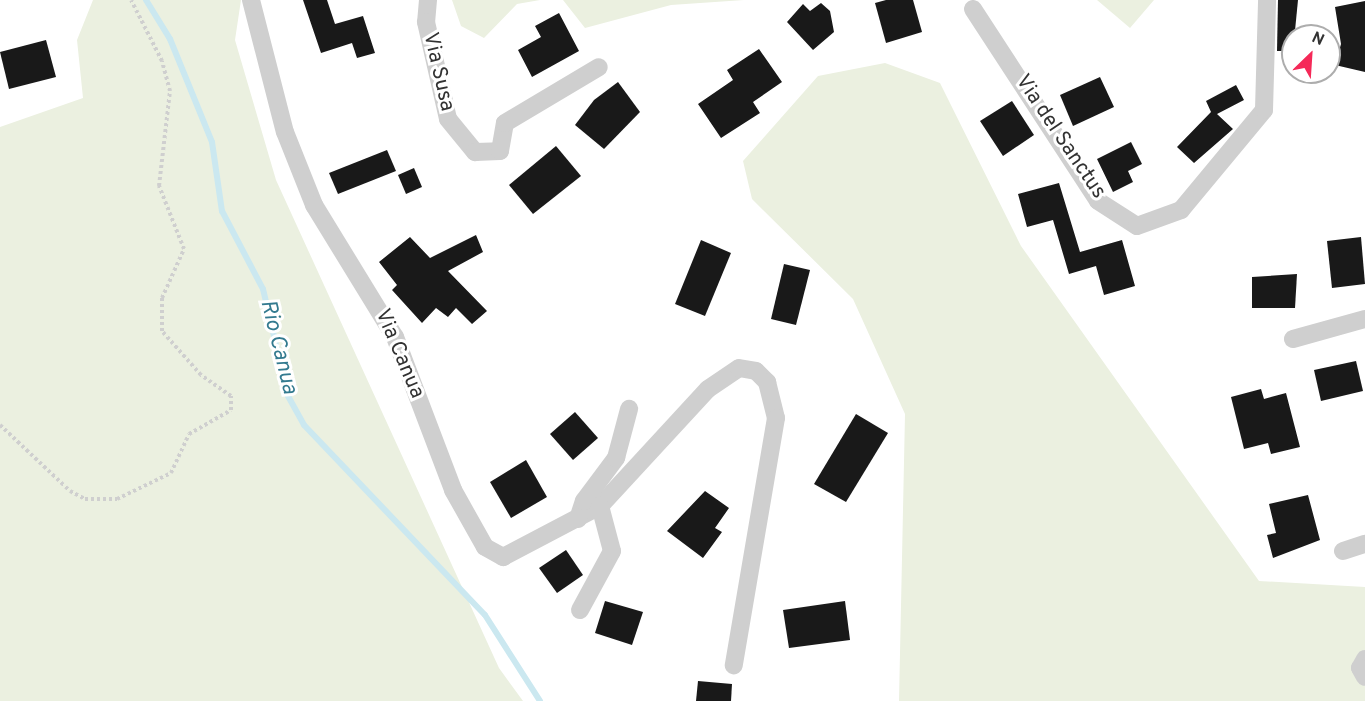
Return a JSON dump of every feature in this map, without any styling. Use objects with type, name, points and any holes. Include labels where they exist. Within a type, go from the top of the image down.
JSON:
[{"type":"street","name":"Via Canua","points":[[251,0],[285,132],[314,205],[395,338],[453,489],[485,547],[503,557],[600,506],[708,389],[739,368],[756,371],[767,382],[774,428],[734,665]]},
{"type":"street","name":"Via Susa","points":[[428,0],[426,22],[448,119],[475,152],[500,151],[505,123],[599,67]]},
{"type":"street","name":"Via del Sanctus","points":[[973,9],[1098,201],[1137,226],[1181,210],[1264,110],[1267,0]]},
{"type":"street","points":[[1293,339],[1365,319]]},
{"type":"street","points":[[578,519],[584,501],[616,458],[629,409]]},
{"type":"street","points":[[580,610],[612,551],[600,506]]},
{"type":"street","points":[[1343,551],[1365,544]]},
{"type":"street","points":[[1365,659],[1360,668],[1365,677]]},
{"type":"path","points":[[0,425],[70,491],[85,499],[117,499],[171,473],[189,434],[231,410],[231,396],[201,375],[162,331],[162,298],[184,249],[159,186],[170,91],[162,61],[131,0]]},
{"type":"green space","points":[[93,0],[241,0],[235,40],[276,180],[499,668],[523,701],[0,701],[0,127],[83,98],[77,40]]},
{"type":"green space","points":[[452,0],[540,0],[517,4],[484,38],[461,26]]},
{"type":"green space","points":[[563,0],[744,0],[671,5],[585,28]]},
{"type":"green space","points":[[1097,0],[1154,0],[1130,28]]},
{"type":"green space","points":[[885,63],[940,83],[1021,246],[1259,581],[1365,587],[1365,701],[899,701],[905,414],[853,299],[752,199],[743,161],[818,76]]},
{"type":"building","points":[[303,0],[327,0],[335,24],[363,16],[375,53],[357,58],[352,43],[321,53]]},
{"type":"building","points":[[886,0],[913,0],[922,32],[886,43],[875,3]]},
{"type":"building","points":[[1278,0],[1298,0],[1296,24],[1281,24],[1281,51],[1277,51]]},
{"type":"building","points":[[1365,1],[1365,72],[1341,66],[1341,24],[1338,24],[1335,7]]},
{"type":"building","points":[[821,3],[830,11],[834,32],[813,50],[787,22],[803,4],[810,11]]},
{"type":"building","points":[[559,13],[579,51],[532,77],[518,50],[541,37],[535,26]]},
{"type":"building","points":[[46,40],[56,77],[9,89],[0,52]]},
{"type":"building","points":[[759,49],[782,82],[753,102],[760,113],[721,138],[698,104],[733,80],[727,70]]},
{"type":"building","points":[[1100,77],[1114,107],[1073,126],[1060,95]]},
{"type":"building","points":[[618,82],[640,112],[604,149],[575,125],[594,100]]},
{"type":"building","points":[[1236,85],[1244,100],[1217,114],[1233,129],[1194,163],[1177,147],[1211,112],[1206,101]]},
{"type":"building","points":[[1012,101],[1034,135],[1003,156],[980,121]]},
{"type":"building","points":[[1131,142],[1142,164],[1128,171],[1133,182],[1113,192],[1097,159]]},
{"type":"building","points":[[556,146],[581,176],[533,214],[509,185]]},
{"type":"building","points":[[387,150],[396,171],[338,194],[329,173]]},
{"type":"building","points":[[414,168],[422,187],[406,194],[398,175]]},
{"type":"building","points":[[1059,183],[1080,252],[1122,240],[1135,286],[1104,295],[1096,266],[1069,274],[1053,220],[1027,227],[1018,194]]},
{"type":"building","points":[[476,235],[483,252],[448,271],[487,311],[472,324],[456,308],[448,317],[436,308],[422,323],[392,290],[397,285],[379,262],[410,237],[430,258]]},
{"type":"building","points":[[1361,237],[1365,284],[1332,288],[1327,241]]},
{"type":"building","points":[[701,240],[731,253],[705,316],[675,304]]},
{"type":"building","points":[[784,264],[810,270],[796,325],[771,319]]},
{"type":"building","points":[[1297,274],[1295,308],[1252,308],[1252,277]]},
{"type":"building","points":[[1356,361],[1363,391],[1321,401],[1314,370]]},
{"type":"building","points":[[1261,389],[1264,399],[1286,393],[1300,447],[1271,454],[1268,443],[1244,449],[1231,397]]},
{"type":"building","points":[[575,412],[598,438],[573,460],[550,434]]},
{"type":"building","points":[[856,414],[888,433],[846,502],[814,484]]},
{"type":"building","points":[[526,460],[547,497],[511,518],[490,482]]},
{"type":"building","points":[[705,491],[729,508],[715,528],[722,532],[703,558],[667,531]]},
{"type":"building","points":[[1308,495],[1320,540],[1273,558],[1267,535],[1276,533],[1269,504]]},
{"type":"building","points":[[566,550],[583,575],[557,593],[539,568]]},
{"type":"building","points":[[605,601],[643,612],[632,645],[595,633]]},
{"type":"building","points":[[845,601],[850,640],[789,648],[783,610]]},
{"type":"building","points":[[698,681],[732,684],[731,701],[696,701]]},
{"type":"waterway","name":"Rio Canua","points":[[146,0],[170,39],[212,142],[222,211],[263,289],[288,396],[304,425],[485,615],[540,701]]}]
